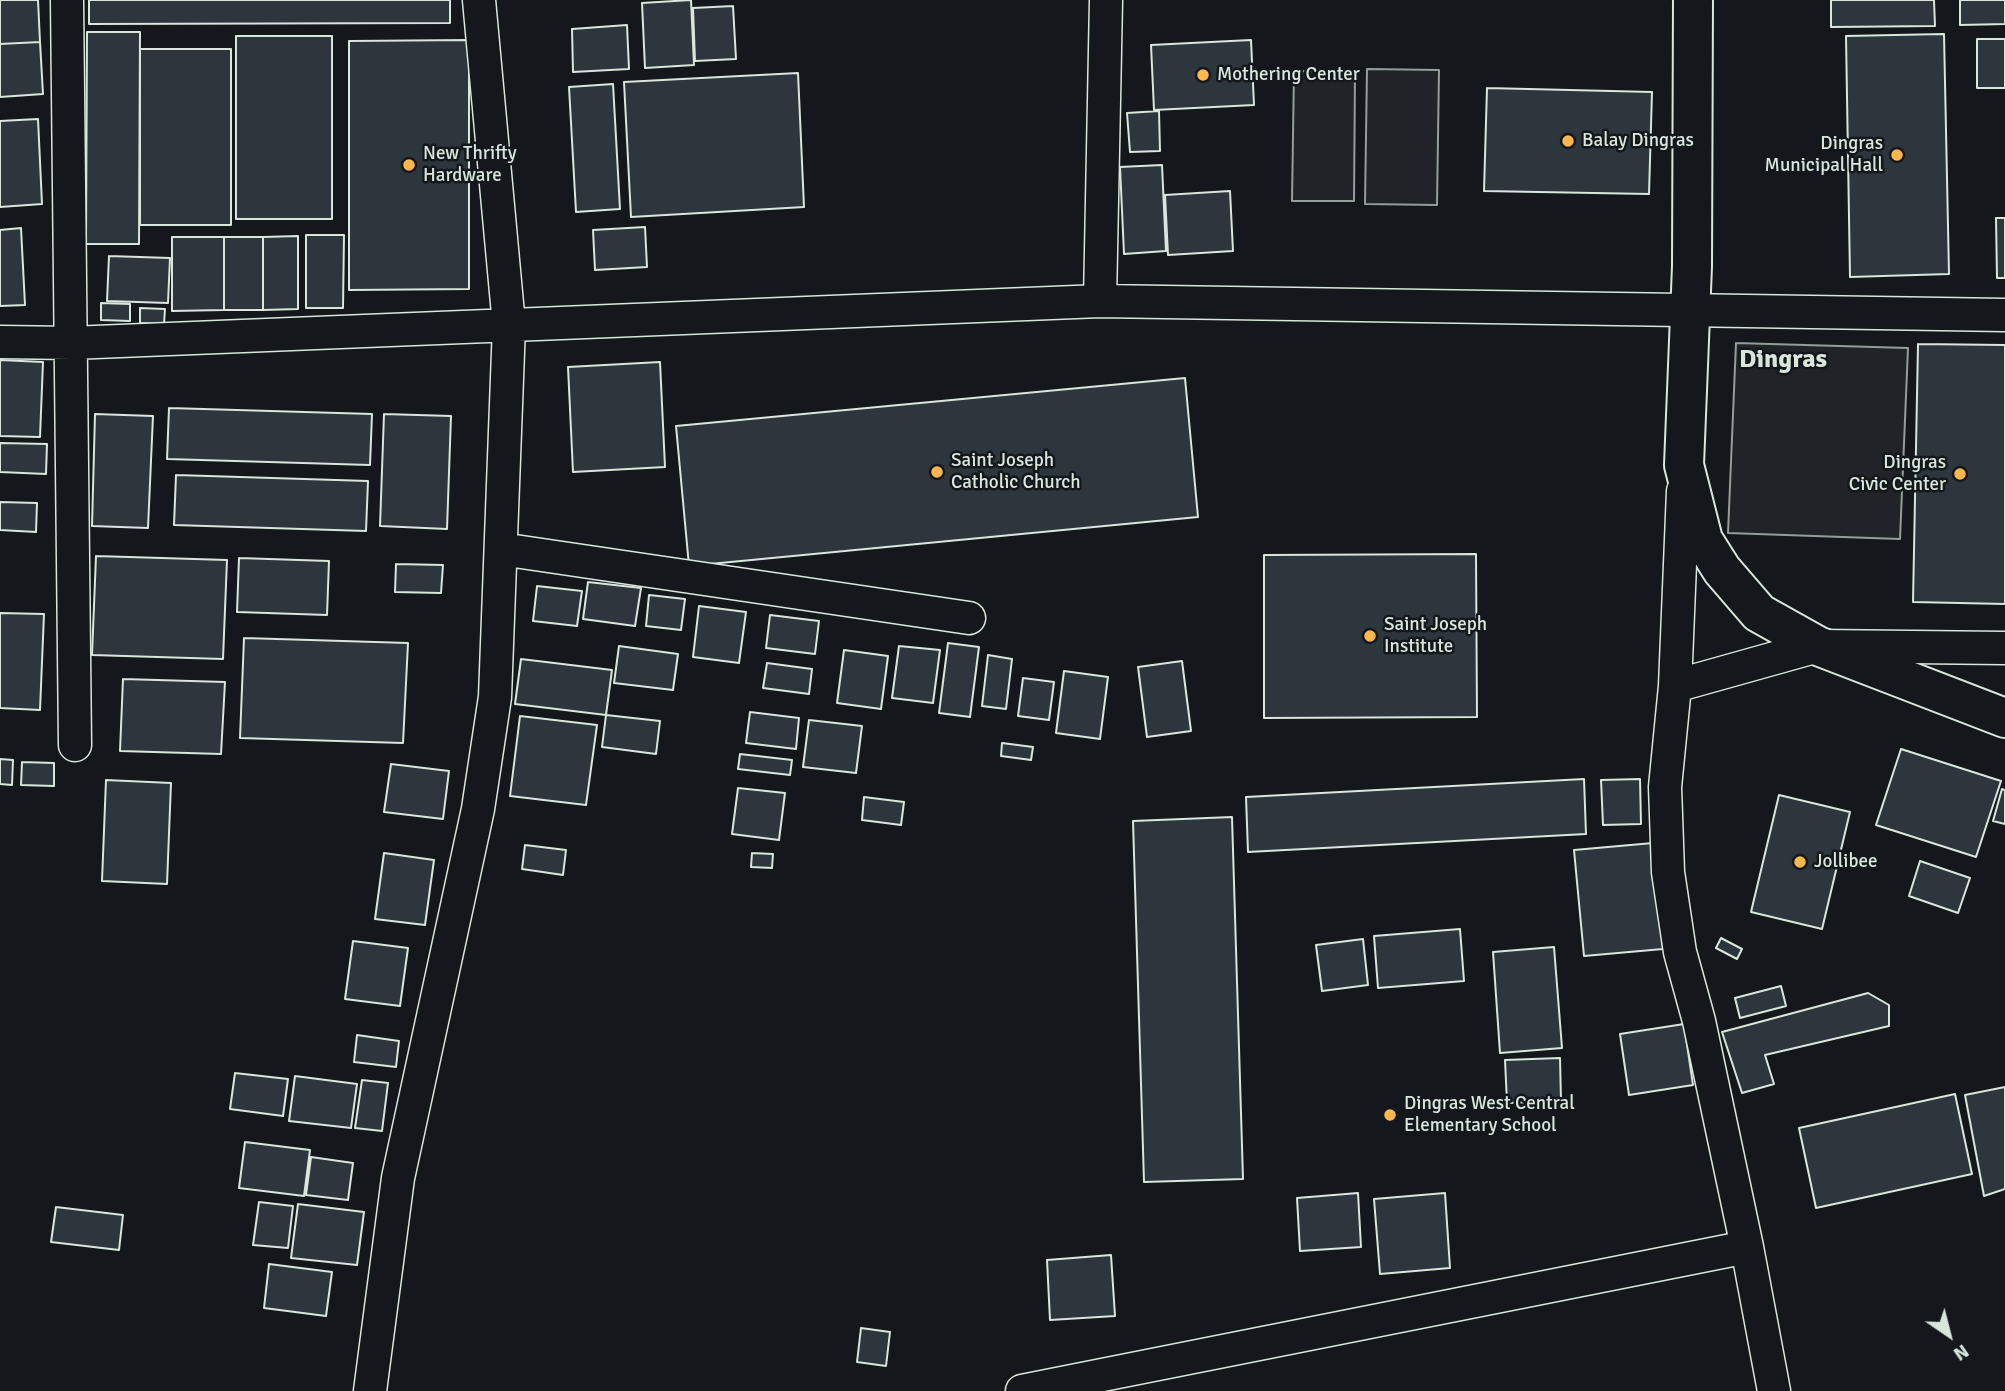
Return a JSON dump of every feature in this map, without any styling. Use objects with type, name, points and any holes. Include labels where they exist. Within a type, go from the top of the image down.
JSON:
[{"type":"main road","points":[[1693,0],[1692,266],[1684,465],[1703,540],[1722,570],[1759,613],[1818,646],[2005,718]]},
{"type":"street","points":[[67,0],[75,745]]},
{"type":"street","points":[[370,1391],[398,1178],[478,810],[495,697],[509,325],[479,0]]},
{"type":"street","points":[[1100,301],[1106,0]]},
{"type":"street","points":[[0,342],[71,342],[1100,301],[2005,315]]},
{"type":"street","points":[[1684,465],[1675,686],[1665,787],[1668,872],[1680,952],[1699,1021],[1747,1247],[1774,1391]]},
{"type":"street","points":[[501,549],[969,618]]},
{"type":"street","points":[[1675,686],[1818,646],[2005,648]]},
{"type":"street","points":[[1022,1391],[1747,1247]]},
{"type":"shaded area","points":[[1367,69],[1439,70],[1437,205],[1365,204]]},
{"type":"shaded area","points":[[1294,71],[1355,72],[1354,201],[1292,201]]},
{"type":"shaded area","points":[[1736,343],[1908,348],[1900,539],[1728,533]]},
{"type":"building","points":[[0,0],[38,0],[40,42],[0,44]]},
{"type":"building","points":[[89,0],[450,0],[450,23],[89,24]]},
{"type":"building","points":[[691,0],[694,65],[645,68],[642,3]]},
{"type":"building","points":[[1831,0],[1934,0],[1935,26],[1831,27]]},
{"type":"building","points":[[1960,0],[2005,0],[2005,24],[1960,25]]},
{"type":"building","points":[[733,6],[736,59],[695,61],[693,8]]},
{"type":"building","points":[[627,25],[629,69],[573,72],[572,29]]},
{"type":"building","points":[[87,32],[140,32],[139,244],[86,244]]},
{"type":"building","name":"Dingras Municipal Hall","points":[[1944,34],[1949,274],[1850,277],[1846,36]]},
{"type":"building","points":[[236,36],[332,36],[332,219],[236,219]]},
{"type":"building","points":[[1977,39],[2005,39],[2005,88],[1977,88]]},
{"type":"building","name":"New Thrifty Hardware","points":[[469,40],[469,289],[349,290],[349,41]]},
{"type":"building","name":"Mothering Center","points":[[1251,40],[1254,105],[1154,110],[1151,45]]},
{"type":"building","points":[[40,42],[43,94],[0,97],[0,44]]},
{"type":"building","points":[[140,49],[231,49],[231,225],[140,225]]},
{"type":"building","points":[[798,73],[804,207],[631,217],[624,82]]},
{"type":"building","points":[[613,84],[620,209],[576,212],[569,87]]},
{"type":"building","name":"Balay Dingras","points":[[1487,88],[1652,92],[1649,194],[1484,191]]},
{"type":"building","points":[[1159,111],[1160,151],[1130,152],[1127,113]]},
{"type":"building","points":[[38,119],[42,204],[0,207],[0,121]]},
{"type":"building","points":[[1162,165],[1166,251],[1124,254],[1120,167]]},
{"type":"building","points":[[1230,191],[1233,251],[1168,255],[1165,195]]},
{"type":"building","points":[[1996,218],[2005,218],[2005,278],[1997,278]]},
{"type":"building","points":[[645,227],[647,267],[595,270],[593,230]]},
{"type":"building","points":[[21,228],[25,305],[0,306],[0,230]]},
{"type":"building","points":[[306,235],[344,235],[343,308],[306,308]]},
{"type":"building","points":[[298,236],[298,309],[263,310],[263,237]]},
{"type":"building","points":[[172,237],[224,237],[224,310],[172,311]]},
{"type":"building","points":[[224,237],[263,237],[263,310],[224,310]]},
{"type":"building","points":[[109,256],[170,258],[168,303],[107,301]]},
{"type":"building","points":[[101,303],[130,304],[130,321],[101,320]]},
{"type":"building","points":[[140,308],[165,309],[164,324],[140,323]]},
{"type":"building","name":"Dingras Civic Center","points":[[1918,344],[2005,345],[2005,604],[1913,602]]},
{"type":"building","points":[[0,360],[43,362],[40,437],[0,436]]},
{"type":"building","points":[[660,362],[665,467],[573,472],[568,367]]},
{"type":"building","name":"Saint Joseph Catholic Church","points":[[1185,378],[1198,517],[689,566],[676,426]]},
{"type":"building","points":[[169,408],[372,414],[370,465],[167,459]]},
{"type":"building","points":[[95,414],[153,416],[148,528],[92,526]]},
{"type":"building","points":[[384,414],[451,416],[447,529],[380,526]]},
{"type":"building","points":[[0,443],[47,444],[46,474],[0,472]]},
{"type":"building","points":[[176,475],[368,481],[366,531],[174,525]]},
{"type":"building","points":[[0,502],[37,503],[36,532],[0,530]]},
{"type":"building","name":"Saint Joseph Institute","points":[[1476,554],[1477,717],[1264,718],[1264,555]]},
{"type":"building","points":[[96,556],[227,560],[223,659],[92,655]]},
{"type":"building","points":[[239,558],[329,561],[327,615],[237,612]]},
{"type":"building","points":[[396,564],[443,565],[441,593],[395,592]]},
{"type":"building","points":[[588,582],[641,588],[635,626],[583,619]]},
{"type":"building","points":[[537,586],[582,591],[577,626],[533,621]]},
{"type":"building","points":[[649,595],[685,599],[681,630],[646,626]]},
{"type":"building","points":[[699,606],[746,612],[739,663],[693,657]]},
{"type":"building","points":[[0,613],[44,614],[40,710],[0,708]]},
{"type":"building","points":[[770,615],[819,621],[815,654],[766,648]]},
{"type":"building","points":[[244,638],[408,643],[403,743],[240,738]]},
{"type":"building","points":[[948,643],[979,647],[970,717],[939,713]]},
{"type":"building","points":[[619,646],[678,654],[673,690],[614,683]]},
{"type":"building","points":[[899,646],[940,650],[933,703],[892,698]]},
{"type":"building","points":[[844,650],[888,656],[881,709],[837,703]]},
{"type":"building","points":[[988,655],[1012,659],[1006,709],[982,706]]},
{"type":"building","points":[[521,659],[612,670],[606,715],[515,704]]},
{"type":"building","points":[[1182,661],[1191,731],[1147,737],[1138,667]]},
{"type":"building","points":[[767,663],[812,669],[809,694],[763,688]]},
{"type":"building","points":[[1064,671],[1108,677],[1100,739],[1056,733]]},
{"type":"building","points":[[1023,678],[1054,682],[1049,720],[1018,716]]},
{"type":"building","points":[[123,679],[225,682],[221,754],[120,751]]},
{"type":"building","points":[[750,712],[799,718],[796,749],[746,743]]},
{"type":"building","points":[[606,715],[660,721],[656,754],[602,747]]},
{"type":"building","points":[[520,716],[597,725],[586,805],[510,796]]},
{"type":"building","points":[[809,720],[862,726],[856,773],[803,767]]},
{"type":"building","points":[[1002,743],[1033,747],[1031,760],[1001,756]]},
{"type":"building","points":[[1901,749],[2001,781],[1976,857],[1876,825]]},
{"type":"building","points":[[740,754],[792,760],[790,775],[738,769]]},
{"type":"building","points":[[0,759],[13,760],[12,785],[0,784]]},
{"type":"building","points":[[22,762],[54,763],[54,786],[21,785]]},
{"type":"building","points":[[391,764],[449,771],[443,819],[384,812]]},
{"type":"building","points":[[1584,779],[1586,834],[1248,852],[1246,797]]},
{"type":"building","points":[[1640,779],[1641,824],[1603,825],[1601,780]]},
{"type":"building","points":[[106,780],[171,783],[167,884],[102,881]]},
{"type":"building","points":[[738,788],[785,793],[779,840],[732,834]]},
{"type":"building","points":[[2002,789],[2005,790],[2005,824],[1993,821]]},
{"type":"building","name":"Jollibee","points":[[1779,795],[1850,812],[1822,929],[1751,912]]},
{"type":"building","points":[[864,797],[904,802],[901,825],[862,820]]},
{"type":"building","points":[[1232,817],[1243,1179],[1144,1182],[1133,821]]},
{"type":"building","points":[[1653,843],[1663,949],[1584,956],[1574,850]]},
{"type":"building","points":[[525,845],[566,850],[563,875],[522,869]]},
{"type":"building","points":[[384,853],[434,860],[425,925],[375,919]]},
{"type":"building","points":[[752,853],[773,854],[772,868],[751,867]]},
{"type":"building","points":[[1920,861],[1970,878],[1958,913],[1909,896]]},
{"type":"building","points":[[1460,929],[1464,981],[1378,988],[1374,936]]},
{"type":"building","points":[[1721,938],[1742,949],[1737,959],[1716,948]]},
{"type":"building","points":[[1363,939],[1368,985],[1322,991],[1316,945]]},
{"type":"building","points":[[353,941],[408,948],[400,1006],[345,999]]},
{"type":"building","points":[[1554,947],[1562,1048],[1500,1053],[1493,952]]},
{"type":"building","points":[[1781,986],[1786,1006],[1740,1018],[1735,998]]},
{"type":"building","points":[[1868,993],[1889,1005],[1889,1026],[1765,1055],[1774,1084],[1742,1093],[1722,1032]]},
{"type":"building","points":[[1684,1024],[1693,1085],[1629,1095],[1620,1034]]},
{"type":"building","points":[[357,1035],[399,1041],[396,1067],[354,1062]]},
{"type":"building","points":[[1560,1058],[1561,1101],[1507,1103],[1505,1060]]},
{"type":"building","points":[[235,1073],[288,1079],[283,1116],[230,1109]]},
{"type":"building","points":[[295,1076],[357,1084],[351,1128],[289,1121]]},
{"type":"building","points":[[362,1080],[388,1083],[382,1131],[355,1128]]},
{"type":"building","points":[[2005,1087],[2005,1189],[1984,1196],[1965,1095]]},
{"type":"building","points":[[1955,1094],[1972,1174],[1816,1208],[1799,1128]]},
{"type":"building","points":[[245,1142],[310,1150],[304,1196],[239,1188]]},
{"type":"building","points":[[311,1157],[353,1163],[348,1200],[306,1195]]},
{"type":"building","points":[[1358,1193],[1361,1247],[1300,1251],[1297,1198]]},
{"type":"building","points":[[1445,1193],[1450,1268],[1380,1274],[1374,1199]]},
{"type":"building","points":[[259,1202],[293,1206],[288,1248],[253,1245]]},
{"type":"building","points":[[298,1204],[364,1212],[357,1265],[291,1258]]},
{"type":"building","points":[[56,1207],[123,1215],[119,1250],[51,1242]]},
{"type":"building","points":[[1111,1255],[1115,1316],[1050,1320],[1047,1260]]},
{"type":"building","points":[[269,1264],[332,1272],[326,1316],[264,1308]]},
{"type":"building","points":[[861,1328],[890,1332],[886,1366],[857,1362]]},
{"type":"place","name":"Mothering Center","points":[[1203,75]]},
{"type":"place","name":"Balay Dingras","points":[[1568,141]]},
{"type":"place","name":"Dingras Municipal Hall","points":[[1897,155]]},
{"type":"place","name":"New Thrifty Hardware","points":[[409,165]]},
{"type":"place","name":"Saint Joseph Catholic Church","points":[[937,472]]},
{"type":"place","name":"Dingras Civic Center","points":[[1960,474]]},
{"type":"place","name":"Saint Joseph Institute","points":[[1370,636]]},
{"type":"place","name":"Jollibee","points":[[1800,862]]},
{"type":"place","name":"Dingras West Central Elementary School","points":[[1390,1115]]},
{"type":"district","name":"Dingras","points":[[1783,360]]}]
